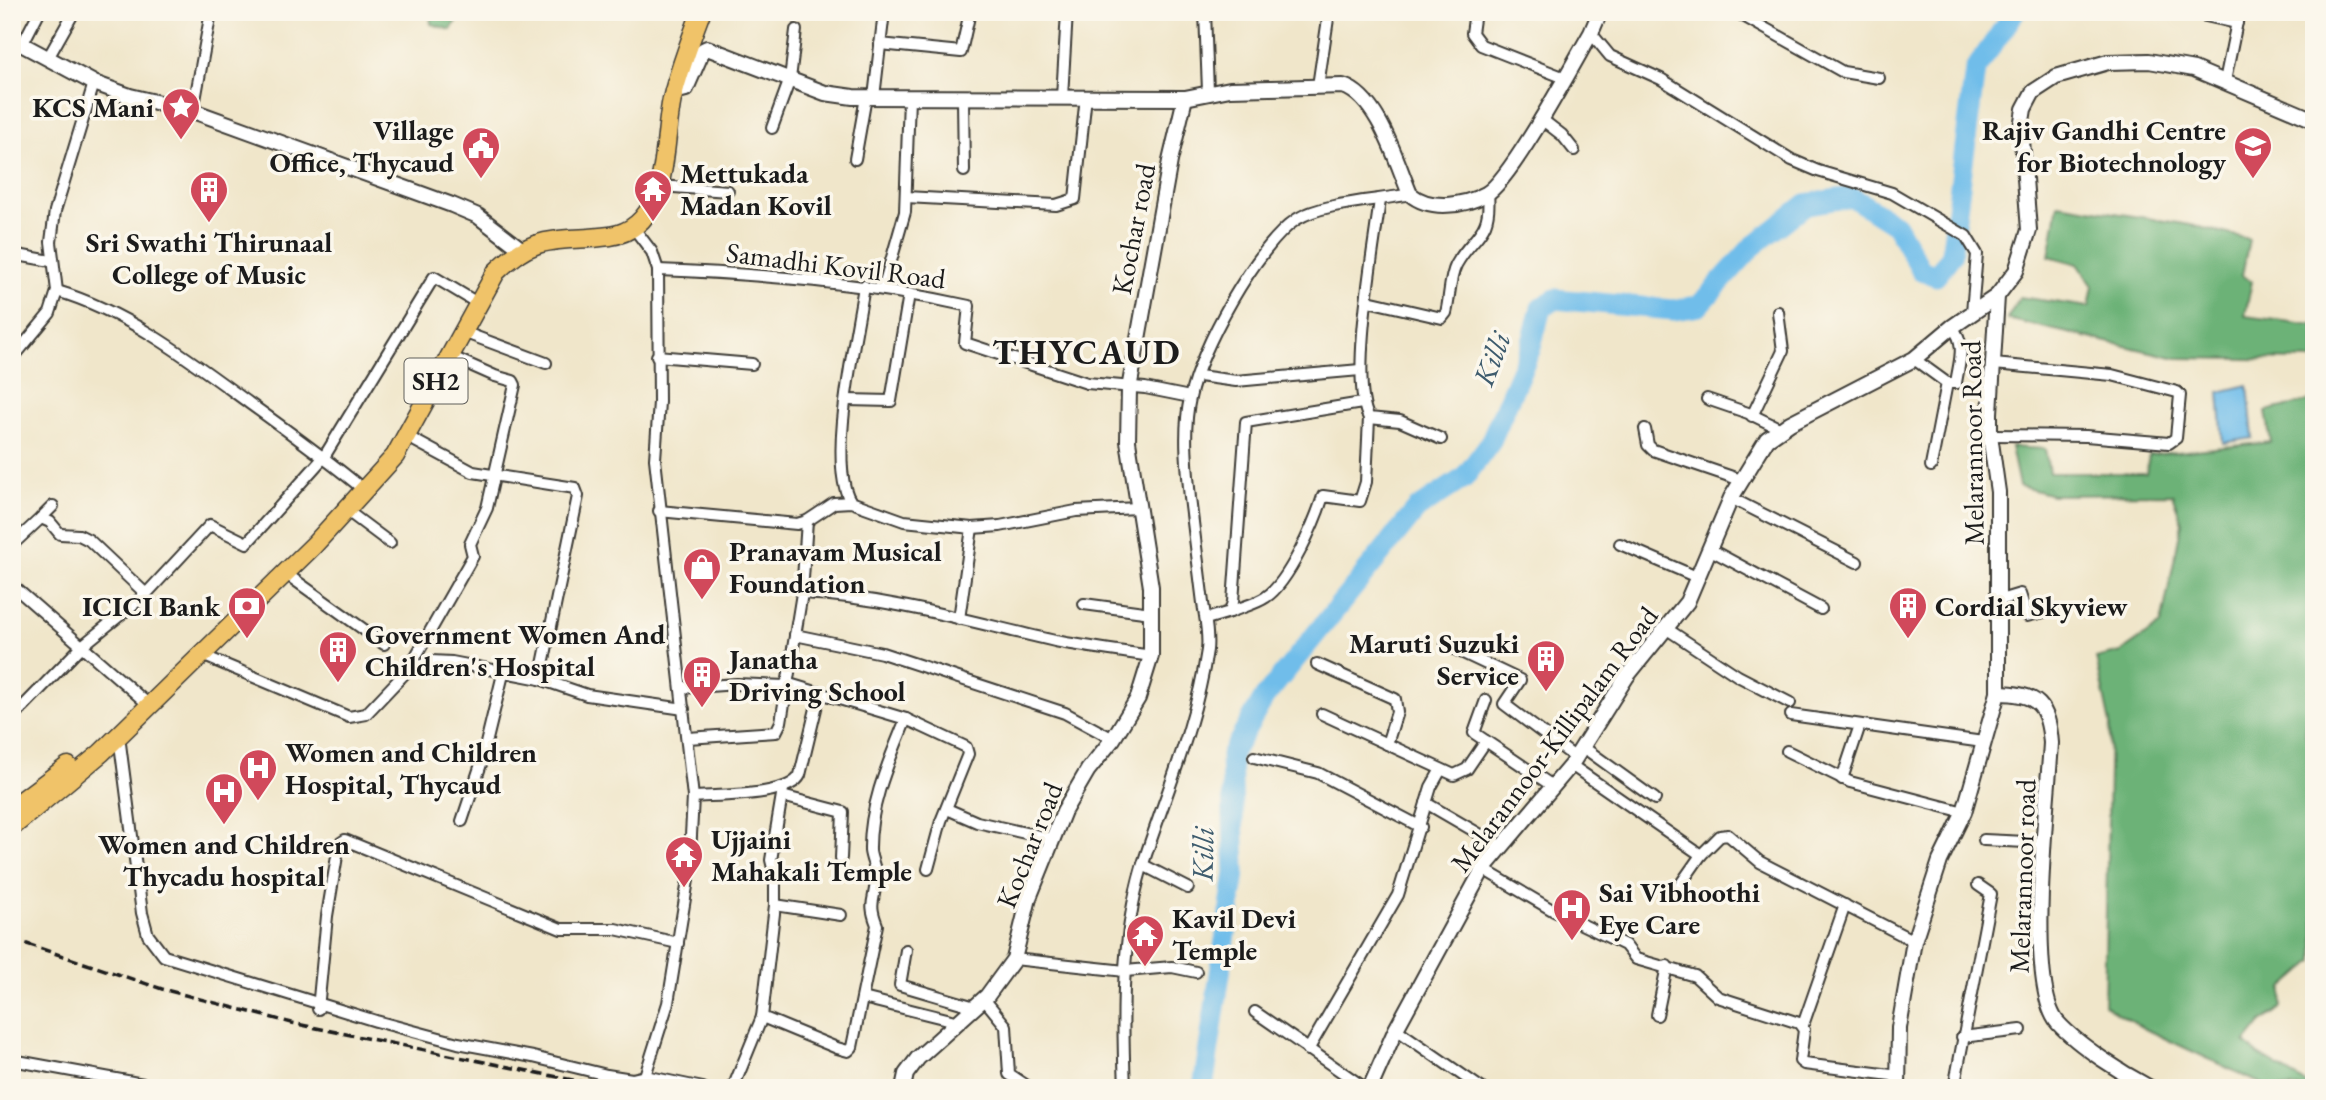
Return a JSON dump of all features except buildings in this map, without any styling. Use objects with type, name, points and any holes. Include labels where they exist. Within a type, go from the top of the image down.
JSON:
[{"type":"main road","points":[[633,227],[650,206],[660,186],[674,92],[701,12]]},
{"type":"main road","name":"SH2","points":[[12,827],[102,753],[285,573],[395,456],[496,272],[521,249],[554,240],[612,235],[633,227]]},
{"type":"main road","points":[[12,808],[72,763],[102,753]]},
{"type":"street","points":[[39,12],[17,42],[94,83],[130,96],[193,111],[461,209],[478,216],[521,249]]},
{"type":"street","points":[[48,58],[74,12]]},
{"type":"street","points":[[193,111],[211,12]]},
{"type":"street","points":[[855,159],[870,97],[884,12]]},
{"type":"street","points":[[880,44],[961,52],[970,12]]},
{"type":"street","points":[[1062,97],[1067,12]]},
{"type":"street","points":[[1205,12],[1208,91]]},
{"type":"street","points":[[1318,86],[1329,12]]},
{"type":"street","points":[[1475,12],[1472,33],[1481,45],[1564,78]]},
{"type":"street","points":[[674,92],[686,89],[706,49],[825,93],[870,97],[1185,98],[1208,91],[1343,86],[1363,96],[1371,107],[1410,194],[1418,201],[1455,205],[1488,193],[1513,162],[1601,12]]},
{"type":"street","points":[[1736,12],[1843,72],[1879,78]]},
{"type":"street","points":[[2188,12],[2238,17],[2225,81]]},
{"type":"street","points":[[772,128],[790,79],[796,30]]},
{"type":"street","points":[[1591,33],[1610,56],[1661,79],[1792,159],[1818,171],[1892,193],[1966,236],[1977,254],[1972,312]]},
{"type":"street","points":[[1997,296],[2016,271],[2029,230],[2021,127],[2024,109],[2032,92],[2056,77],[2108,62],[2149,61],[2194,69],[2314,120]]},
{"type":"street","points":[[12,359],[50,313],[57,291],[51,261],[55,211],[94,83]]},
{"type":"street","points":[[905,197],[1056,205],[1074,199],[1086,96]]},
{"type":"street","points":[[883,289],[903,226],[909,98]]},
{"type":"street","name":"Kochar road","points":[[903,1088],[906,1074],[918,1058],[979,1003],[1014,959],[1029,898],[1052,839],[1088,771],[1114,738],[1138,698],[1151,656],[1151,587],[1128,442],[1129,389],[1157,229],[1185,98]]},
{"type":"street","points":[[963,99],[964,171]]},
{"type":"street","points":[[1540,118],[1562,135],[1574,150]]},
{"type":"street","points":[[660,186],[728,191]]},
{"type":"street","points":[[1368,301],[1442,318],[1448,305],[1457,265],[1481,236],[1488,222],[1488,193]]},
{"type":"street","points":[[1125,1088],[1125,971],[1143,865],[1193,719],[1208,647],[1190,496],[1187,430],[1190,397],[1209,343],[1244,280],[1269,247],[1298,219],[1338,206],[1410,194]]},
{"type":"street","points":[[1206,619],[1265,598],[1276,589],[1317,515],[1323,496],[1360,501],[1366,482],[1369,418],[1362,404],[1360,370],[1380,200]]},
{"type":"street","points":[[633,227],[652,252],[658,270],[659,402],[655,459],[693,797],[689,874],[668,1003],[645,1076]]},
{"type":"street","points":[[12,254],[51,261]]},
{"type":"street","name":"Samadhi Kovil Road","points":[[658,270],[762,275],[864,286],[969,306],[965,343],[1076,380],[1129,389]]},
{"type":"street","points":[[12,718],[82,646],[146,594],[210,525],[247,543],[324,457],[434,276],[479,304]]},
{"type":"street","points":[[851,502],[844,490],[842,478],[841,426],[864,286]]},
{"type":"street","points":[[57,291],[96,303],[140,328],[324,457],[364,490]]},
{"type":"street","points":[[847,400],[891,401],[909,294]]},
{"type":"street","name":"Melarannoor-Killipalam Road","points":[[1368,1088],[1396,1029],[1483,869],[1500,846],[1554,787],[1628,676],[1667,629],[1699,578],[1731,498],[1767,439],[1914,359],[1952,327],[1997,296]]},
{"type":"street","name":"Melarannoor Road","points":[[1898,1082],[1899,1028],[1914,941],[1940,861],[1964,812],[1998,693],[1997,492],[1990,435],[1997,296]]},
{"type":"street","points":[[1752,416],[1783,351],[1778,312]]},
{"type":"street","points":[[1914,359],[1947,383],[1956,383],[1962,346],[1961,337],[1952,327]]},
{"type":"street","points":[[463,332],[546,363]]},
{"type":"street","points":[[202,655],[349,717],[366,714],[408,670],[473,556],[470,544],[486,508],[495,475],[513,380],[495,376],[450,356]]},
{"type":"street","points":[[657,356],[752,364]]},
{"type":"street","points":[[1990,435],[2086,436],[2169,443],[2176,439],[2180,395],[2112,375],[1994,364]]},
{"type":"street","points":[[1199,376],[1236,380],[1360,370]]},
{"type":"street","points":[[1931,466],[1947,383]]},
{"type":"street","points":[[1129,389],[1145,388],[1190,397]]},
{"type":"street","points":[[1707,399],[1781,429]]},
{"type":"street","points":[[1230,612],[1235,582],[1246,422],[1362,404]]},
{"type":"street","points":[[1369,418],[1400,421],[1441,439]]},
{"type":"street","points":[[1645,429],[1648,444],[1653,450],[1741,480]]},
{"type":"street","points":[[406,436],[473,472],[575,488],[578,496],[540,679]]},
{"type":"street","points":[[1731,498],[1857,562]]},
{"type":"street","points":[[659,511],[745,516],[797,524],[807,521],[834,503],[851,502],[904,521],[972,528],[1000,526],[1076,511],[1138,508]]},
{"type":"street","points":[[12,545],[53,506]]},
{"type":"street","points":[[346,510],[390,543]]},
{"type":"street","points":[[41,518],[50,522],[60,534],[79,535],[89,540],[146,594]]},
{"type":"street","points":[[688,738],[776,732],[802,593],[807,521]]},
{"type":"street","points":[[959,618],[972,528]]},
{"type":"street","points":[[1620,544],[1699,578]]},
{"type":"street","points":[[1711,550],[1821,609]]},
{"type":"street","points":[[285,573],[384,644]]},
{"type":"street","points":[[12,584],[149,705]]},
{"type":"street","points":[[802,593],[847,595],[1059,641],[1151,656]]},
{"type":"street","points":[[1997,601],[2021,593],[2027,617],[2052,610]]},
{"type":"street","points":[[1084,604],[1151,613]]},
{"type":"street","points":[[1667,629],[1738,676],[1790,703]]},
{"type":"street","points":[[795,635],[882,653],[1065,713],[1114,738]]},
{"type":"street","points":[[1446,645],[1520,680],[1504,704],[1701,855]]},
{"type":"street","points":[[408,670],[431,661],[442,662],[540,679],[587,695],[684,709]]},
{"type":"street","points":[[1317,664],[1395,699],[1397,712],[1387,744]]},
{"type":"street","points":[[461,821],[481,764],[503,674]]},
{"type":"street","points":[[681,688],[786,684],[906,719],[966,747],[968,754],[928,869]]},
{"type":"street","points":[[733,1088],[762,1017],[775,905],[775,876],[771,860],[783,792],[800,775],[820,692]]},
{"type":"street","name":"Melarannoor road","points":[[1998,693],[2037,702],[2046,710],[2051,743],[2040,957],[2046,1000],[2057,1022],[2096,1053],[2150,1088]]},
{"type":"street","points":[[1486,701],[1474,730],[1554,787]]},
{"type":"street","points":[[1322,715],[1440,771],[1460,774],[1467,769],[1486,741]]},
{"type":"street","points":[[1791,715],[1983,742]]},
{"type":"street","points":[[762,1017],[848,1051],[863,998],[877,925],[870,906],[876,879],[870,854],[874,818],[884,774],[906,719]]},
{"type":"street","points":[[1842,779],[1860,725]]},
{"type":"street","points":[[119,736],[142,913],[156,949],[174,960],[319,1006],[458,1043],[607,1075],[632,1079],[645,1076],[703,1088]]},
{"type":"street","points":[[1787,751],[1842,779],[1880,792],[1964,812]]},
{"type":"street","points":[[1254,757],[1318,773],[1421,827]]},
{"type":"street","points":[[1576,757],[1655,799]]},
{"type":"street","points":[[1308,1051],[1398,895],[1421,827],[1426,803],[1440,771]]},
{"type":"street","points":[[693,797],[783,792],[844,812],[841,858]]},
{"type":"street","points":[[1426,803],[1500,846]]},
{"type":"street","points":[[947,809],[978,822],[1052,839]]},
{"type":"street","points":[[1680,885],[1701,855],[1720,836],[1728,835],[1760,862],[1914,941]]},
{"type":"street","points":[[319,1006],[327,916],[339,844],[345,840],[561,929],[615,929],[678,943]]},
{"type":"street","points":[[1984,841],[2045,844]]},
{"type":"street","points":[[1143,865],[1188,888]]},
{"type":"street","points":[[1483,869],[1554,911],[1625,945],[1636,959],[1695,976],[1718,996],[1802,1025]]},
{"type":"street","points":[[1954,1088],[1991,894],[1978,885]]},
{"type":"street","points":[[775,905],[841,915]]},
{"type":"street","points":[[1845,905],[1802,1025],[1800,1061],[1898,1082]]},
{"type":"street","points":[[906,950],[900,985],[979,1003],[1006,1026],[1009,1074],[1007,1088]]},
{"type":"street","points":[[1014,959],[1125,971],[1172,967],[1196,972]]},
{"type":"street","points":[[1657,1015],[1667,966]]},
{"type":"street","points":[[863,998],[958,1023]]},
{"type":"street","points":[[1255,1012],[1308,1051],[1368,1088]]},
{"type":"street","points":[[1396,1029],[1481,1088]]},
{"type":"street","points":[[1962,1037],[2021,1030]]},
{"type":"street","points":[[12,1059],[165,1088]]},
{"type":"street","points":[[1009,1074],[1030,1088]]},
{"type":"green space","points":[[430,12],[461,12],[451,30],[431,24]]},
{"type":"green space","points":[[2058,204],[2191,225],[2249,239],[2242,276],[2252,281],[2245,316],[2314,325],[2314,360],[2177,358],[2007,319],[2020,297],[2089,307],[2093,286],[2078,264],[2049,256]]},
{"type":"green space","points":[[2314,400],[2314,549],[2310,551],[2314,559],[2314,700],[2310,701],[2305,734],[2314,754],[2314,961],[2283,988],[2282,1007],[2261,1023],[2245,1043],[2259,1055],[2314,1088],[2270,1088],[2145,1029],[2104,1005],[2110,724],[2096,658],[2121,652],[2161,624],[2182,523],[2172,494],[2052,495],[2019,486],[2011,447],[2045,449],[2049,473],[2146,473],[2149,455],[2271,442],[2266,411]]},
{"type":"water","points":[[2248,385],[2253,438],[2223,443],[2219,392]]},
{"type":"waterway","name":"Killi","points":[[1203,1088],[1235,873],[1231,755],[1264,698],[1417,509],[1464,478],[1490,443],[1530,350],[1541,308],[1555,299],[1673,310],[1699,306],[1752,247],[1806,204],[1852,197],[1896,225],[1921,270],[1936,276],[1951,256],[1975,70],[2015,12]]},
{"type":"railway","points":[[12,939],[162,989],[292,1023],[612,1088]]},
{"type":"place","name":"KCS Mani","points":[[181,141]]},
{"type":"place","name":"Village Office, Thycaud","points":[[481,180]]},
{"type":"place","name":"Rajiv Gandhi Centre for Biotechnology","points":[[2253,180]]},
{"type":"place","name":"Mettukada Madan Kovil","points":[[653,223]]},
{"type":"place","name":"Sri Swathi Thirunaal College of Music","points":[[209,224]]},
{"type":"place","name":"Pranavam Musical Foundation","points":[[702,601]]},
{"type":"place","name":"ICICI Bank","points":[[247,640]]},
{"type":"place","name":"Cordial Skyview","points":[[1908,640]]},
{"type":"place","name":"Government Women And Children's Hospital","points":[[338,684]]},
{"type":"place","name":"Maruti Suzuki Service","points":[[1546,693]]},
{"type":"place","name":"Janatha Driving School","points":[[702,709]]},
{"type":"place","name":"Women and Children Hospital, Thycaud","points":[[258,802]]},
{"type":"place","name":"Women and Children Thycadu hospital","points":[[224,826]]},
{"type":"place","name":"Ujjaini Mahakali Temple","points":[[684,889]]},
{"type":"place","name":"Sai Vibhoothi Eye Care","points":[[1572,942]]},
{"type":"place","name":"Kavil Devi Temple","points":[[1145,968]]},
{"type":"district","name":"THYCAUD","points":[[1087,352]]}]
